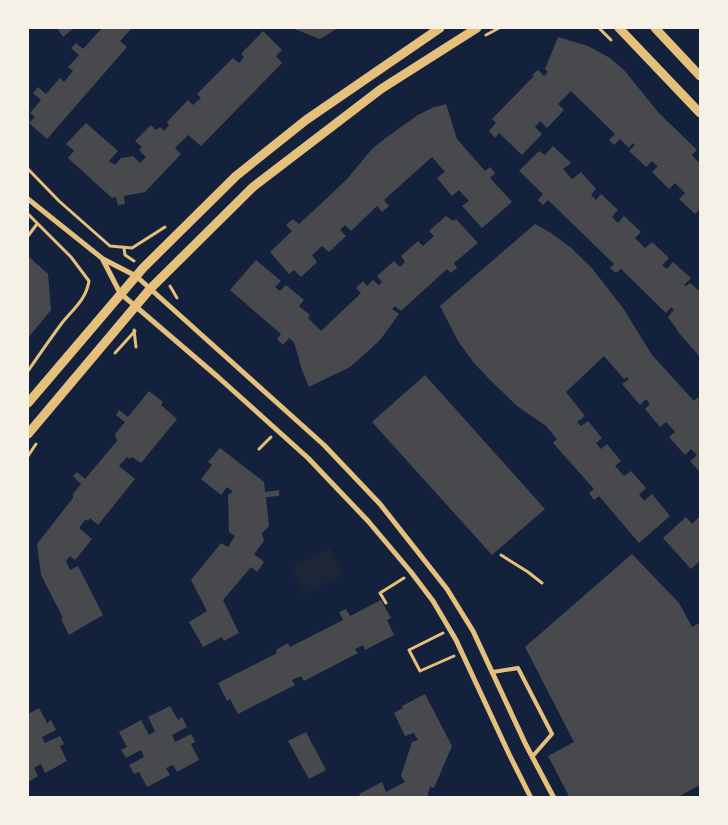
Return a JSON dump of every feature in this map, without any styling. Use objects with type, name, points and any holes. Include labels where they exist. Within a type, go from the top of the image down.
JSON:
[{"type":"street","points":[[28,403],[120,293],[236,176],[306,120],[440,28]]},
{"type":"street","points":[[28,434],[134,306],[253,187],[381,89],[477,28]]},
{"type":"street","points":[[619,28],[700,113]]},
{"type":"street","points":[[655,28],[700,76]]},
{"type":"street","points":[[28,199],[103,259],[136,276],[324,445],[380,504],[447,589],[473,631],[532,757],[554,798]]},
{"type":"street","points":[[103,259],[120,293],[218,377],[308,458],[368,521],[411,572],[433,601],[462,652],[531,798]]},
{"type":"lane","points":[[492,672],[518,668],[552,734],[532,757]]},
{"type":"path","points":[[28,169],[59,202],[110,246],[132,248],[171,222]]},
{"type":"path","points":[[28,214],[71,257],[89,281],[88,290],[81,302],[28,371]]},
{"type":"path","points":[[28,236],[37,224]]},
{"type":"path","points":[[170,286],[176,280]]},
{"type":"path","points":[[88,290],[93,288]]},
{"type":"path","points":[[134,331],[136,348]]},
{"type":"path","points":[[264,431],[277,443]]},
{"type":"path","points":[[259,449],[270,437]]},
{"type":"path","points":[[501,555],[542,583]]},
{"type":"path","points":[[401,573],[409,585]]},
{"type":"path","points":[[386,603],[380,593],[404,578]]},
{"type":"path","points":[[438,627],[445,639]]},
{"type":"path","points":[[450,630],[409,650],[420,671],[462,652]]},
{"type":"path","points":[[450,650],[457,664]]},
{"type":"shaded area","points":[[330,548],[343,575],[304,594],[291,568]]},
{"type":"building","points":[[57,28],[74,28],[63,37]]},
{"type":"building","points":[[102,28],[132,28],[120,41],[127,47],[47,139],[29,123],[35,117],[30,113],[41,100],[33,93],[38,87],[46,94],[60,78],[64,82],[73,71],[68,67],[79,55],[71,48],[76,43],[83,49]]},
{"type":"building","points":[[292,28],[338,28],[320,39]]},
{"type":"building","points":[[263,31],[282,50],[276,56],[282,63],[201,146],[188,135],[175,148],[181,154],[145,192],[124,196],[125,204],[118,205],[116,197],[112,198],[68,158],[74,151],[66,144],[86,123],[118,151],[109,161],[115,165],[121,158],[133,156],[140,163],[146,157],[139,150],[142,147],[135,141],[151,125],[156,130],[160,127],[164,131],[169,125],[167,122],[188,100],[193,105],[201,98],[197,94],[233,58],[239,63],[244,57],[241,54]]},
{"type":"building","points":[[558,37],[588,46],[610,58],[624,70],[658,112],[697,150],[692,155],[698,162],[700,159],[700,209],[695,214],[679,199],[685,193],[675,183],[669,189],[652,172],[658,166],[652,161],[646,167],[629,151],[635,145],[633,143],[629,148],[620,139],[614,145],[609,140],[615,134],[571,91],[558,104],[564,110],[547,128],[540,121],[535,127],[542,134],[522,155],[499,133],[495,138],[489,131],[496,123],[492,119],[534,76],[532,75],[538,70],[544,76],[548,72],[545,69]]},
{"type":"building","points":[[446,104],[457,139],[485,171],[490,167],[495,173],[490,178],[512,202],[482,228],[462,206],[469,201],[459,190],[452,196],[437,178],[445,172],[432,157],[384,200],[389,206],[382,212],[377,206],[351,231],[345,225],[340,230],[346,236],[329,252],[322,246],[312,255],[317,262],[301,277],[294,270],[289,274],[270,252],[292,231],[286,225],[293,219],[299,224],[347,179],[372,149],[387,137],[418,115]]},
{"type":"building","points":[[553,146],[571,163],[563,169],[572,179],[581,172],[596,189],[591,195],[596,200],[601,194],[618,210],[612,217],[618,223],[624,216],[641,232],[635,238],[645,248],[652,242],[669,258],[662,265],[667,269],[673,262],[691,278],[684,285],[686,286],[690,283],[698,290],[700,288],[700,357],[668,317],[674,310],[671,307],[666,313],[621,269],[616,273],[610,268],[614,264],[548,200],[543,205],[538,200],[543,194],[519,171],[539,151],[545,155]]},
{"type":"building","points":[[446,216],[453,221],[456,219],[478,243],[454,263],[457,268],[451,273],[447,269],[401,311],[395,306],[392,309],[399,314],[380,340],[350,367],[309,387],[294,342],[289,338],[283,345],[277,339],[281,334],[230,290],[256,260],[281,281],[275,287],[280,291],[286,285],[304,300],[299,306],[310,315],[308,318],[321,331],[361,293],[356,288],[363,281],[367,286],[373,280],[379,285],[382,282],[377,276],[394,261],[400,267],[405,262],[401,256],[418,241],[423,246],[434,236],[429,231]]},
{"type":"building","points":[[535,224],[570,247],[591,267],[623,308],[652,355],[694,401],[698,397],[700,401],[698,407],[700,409],[700,472],[690,461],[697,455],[691,449],[685,455],[669,437],[675,432],[666,422],[660,427],[645,409],[650,404],[646,399],[640,405],[622,384],[629,379],[627,377],[624,379],[604,356],[566,392],[585,416],[577,422],[581,426],[588,421],[602,438],[596,443],[601,449],[607,444],[621,461],[615,466],[624,476],[631,471],[646,488],[639,495],[644,501],[652,494],[670,516],[639,543],[599,496],[594,500],[589,493],[594,489],[553,443],[557,439],[546,426],[517,406],[474,363],[458,341],[440,306]]},
{"type":"building","points":[[28,256],[48,274],[51,310],[28,338]]},
{"type":"building","points":[[425,375],[545,509],[492,555],[372,422]]},
{"type":"building","points":[[149,391],[163,402],[161,405],[177,419],[141,463],[132,457],[130,459],[127,457],[119,466],[135,479],[98,525],[90,518],[88,521],[86,519],[79,528],[92,539],[75,560],[70,556],[66,561],[70,570],[78,566],[103,615],[69,635],[61,619],[63,618],[41,575],[37,544],[73,498],[73,494],[81,484],[73,476],[77,472],[85,479],[117,441],[115,434],[125,422],[116,415],[119,410],[128,417]]},
{"type":"building","points":[[220,448],[264,482],[265,492],[279,490],[279,496],[266,497],[269,526],[262,533],[264,541],[254,554],[264,562],[257,572],[251,567],[223,600],[239,633],[224,641],[222,637],[203,647],[189,622],[207,611],[191,580],[221,543],[228,547],[235,536],[229,532],[228,495],[233,492],[227,487],[221,495],[201,479],[212,465],[208,462]]},
{"type":"building","points":[[700,516],[700,561],[691,569],[663,538],[686,517],[692,524]]},
{"type":"building","points":[[632,554],[679,603],[692,627],[699,623],[700,626],[700,785],[676,798],[570,798],[548,756],[574,742],[525,647]]},
{"type":"building","points":[[381,600],[391,618],[387,620],[394,635],[365,650],[363,645],[355,649],[358,653],[304,681],[301,676],[292,680],[295,685],[238,714],[230,699],[227,701],[218,683],[277,653],[276,650],[288,643],[290,647],[343,620],[339,612],[346,609],[350,616]]},
{"type":"building","points":[[425,694],[452,746],[434,788],[430,787],[427,798],[361,798],[359,794],[382,782],[386,792],[405,782],[401,776],[412,742],[418,740],[414,733],[405,736],[394,713],[403,708],[402,706]]},
{"type":"building","points":[[170,706],[178,720],[182,717],[187,727],[172,735],[175,742],[191,734],[195,742],[191,744],[199,760],[177,772],[173,765],[166,768],[170,775],[147,787],[139,772],[134,774],[129,765],[144,757],[141,750],[126,758],[121,750],[127,747],[119,732],[141,720],[149,735],[155,731],[148,717]]},
{"type":"building","points":[[39,708],[47,723],[51,720],[56,730],[42,737],[45,743],[60,736],[64,744],[60,746],[67,761],[45,773],[41,764],[34,768],[38,776],[28,782],[28,714]]},
{"type":"building","points":[[306,732],[326,770],[309,779],[288,741]]}]
